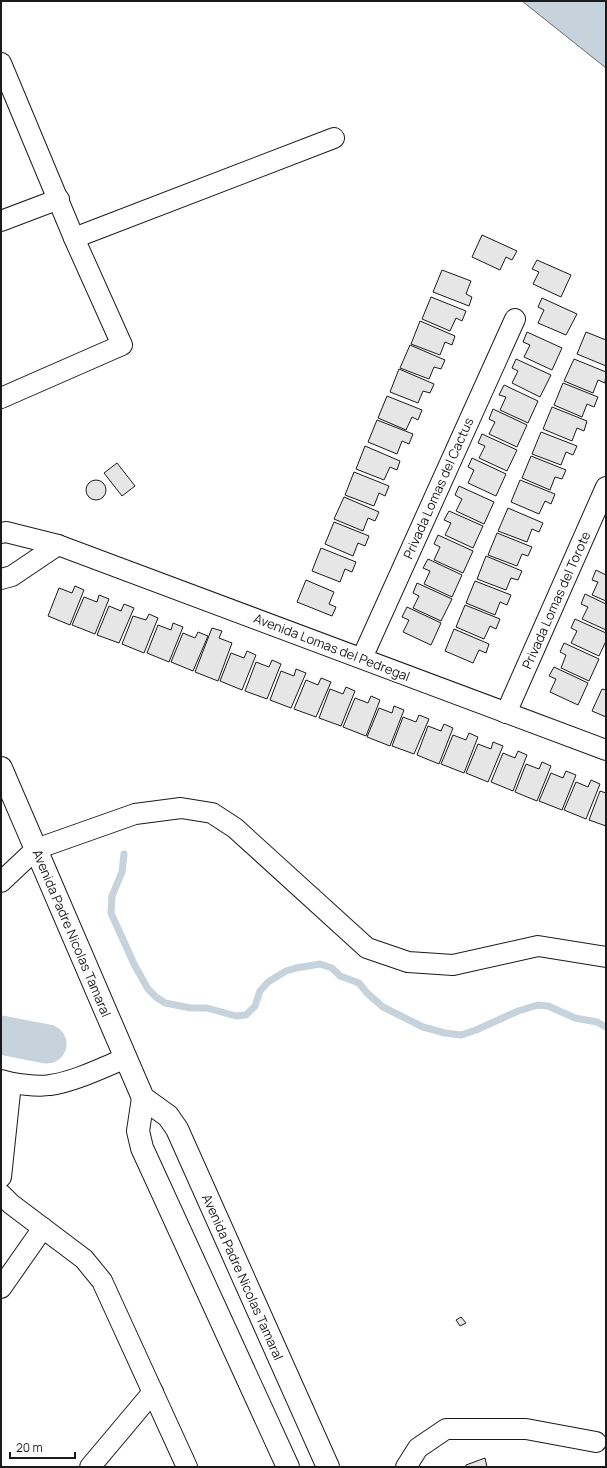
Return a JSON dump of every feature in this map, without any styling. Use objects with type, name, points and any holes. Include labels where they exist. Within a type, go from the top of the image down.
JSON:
[{"type":"street","points":[[1,64],[59,199],[74,238],[122,345],[1,398]]},
{"type":"street","points":[[74,238],[334,138]]},
{"type":"street","points":[[1,221],[59,199]]},
{"type":"street","name":"Privada Lomas del Cactus","points":[[362,658],[515,319]]},
{"type":"street","name":"Privada Lomas del Torote","points":[[506,713],[606,487]]},
{"type":"street","name":"Avenida Lomas del Pedregal","points":[[1,533],[6,532],[58,545],[606,750]]},
{"type":"street","points":[[1,579],[12,576],[58,545]]},
{"type":"street","name":"Avenida Padre Nicolas Tamaral","points":[[1,768],[143,1098],[168,1116],[177,1129],[328,1467]]},
{"type":"street","points":[[1,882],[36,849],[135,814],[180,808],[212,813],[235,828],[367,948],[408,962],[453,965],[538,946],[606,957]]},
{"type":"street","points":[[1,1177],[6,1082],[50,1085],[73,1079],[126,1058]]},
{"type":"street","points":[[143,1098],[138,1131],[142,1148],[288,1467]]},
{"type":"street","points":[[1,1194],[11,1204],[84,1260],[102,1281],[187,1467]]},
{"type":"street","points":[[1,1288],[43,1228]]},
{"type":"street","points":[[90,1467],[153,1392]]},
{"type":"street","points":[[406,1467],[418,1448],[446,1429],[526,1429],[596,1442]]},
{"type":"shaded area","points":[[522,1],[606,1],[606,68]]},
{"type":"building","points":[[482,235],[517,251],[512,260],[506,257],[500,270],[472,257]]},
{"type":"building","points":[[537,260],[571,275],[561,297],[533,284],[539,272],[532,269]]},
{"type":"building","points":[[442,270],[471,281],[466,294],[472,297],[469,306],[433,292]]},
{"type":"building","points":[[431,297],[466,311],[462,321],[456,318],[450,331],[422,319]]},
{"type":"building","points":[[542,298],[577,314],[566,335],[538,323],[544,310],[538,307]]},
{"type":"building","points":[[420,321],[455,336],[452,345],[445,342],[440,355],[411,344]]},
{"type":"building","points":[[527,332],[562,348],[552,370],[524,357],[530,345],[523,342]]},
{"type":"building","points":[[586,332],[606,340],[606,366],[577,354]]},
{"type":"building","points":[[410,345],[445,360],[441,369],[434,367],[429,379],[400,368]]},
{"type":"building","points":[[516,359],[551,375],[540,397],[512,383],[518,371],[512,368]]},
{"type":"building","points":[[574,359],[606,372],[605,383],[598,380],[593,393],[564,381]]},
{"type":"building","points":[[399,369],[434,384],[430,393],[423,391],[418,403],[390,392]]},
{"type":"building","points":[[563,383],[598,397],[594,407],[587,404],[582,417],[554,405]]},
{"type":"building","points":[[504,385],[538,401],[528,423],[500,410],[506,397],[499,395]]},
{"type":"building","points":[[387,396],[422,410],[418,420],[412,417],[406,430],[378,418]]},
{"type":"building","points":[[552,407],[587,421],[584,431],[577,428],[572,441],[543,429]]},
{"type":"building","points":[[493,409],[527,425],[517,447],[489,434],[495,422],[489,419]]},
{"type":"building","points":[[377,420],[413,434],[409,444],[402,441],[397,454],[368,442]]},
{"type":"building","points":[[541,432],[577,446],[573,455],[566,452],[561,465],[532,454]]},
{"type":"building","points":[[482,434],[517,450],[507,471],[479,458],[485,446],[478,443]]},
{"type":"building","points":[[365,446],[400,461],[397,470],[390,467],[384,480],[356,469]]},
{"type":"building","points":[[531,456],[566,470],[562,479],[555,477],[550,490],[522,478]]},
{"type":"building","points":[[472,458],[506,474],[496,496],[468,483],[474,470],[468,467]]},
{"type":"building","points":[[117,463],[135,486],[122,496],[104,473]]},
{"type":"building","points":[[354,472],[389,486],[385,496],[379,493],[374,506],[345,495]]},
{"type":"building","points":[[96,480],[103,483],[106,490],[103,497],[96,500],[89,497],[86,490],[89,483]]},
{"type":"building","points":[[520,480],[555,494],[551,504],[545,501],[539,514],[511,502]]},
{"type":"building","points":[[459,486],[494,502],[484,524],[456,511],[462,499],[455,495]]},
{"type":"building","points":[[344,497],[379,512],[375,521],[368,518],[363,531],[334,519]]},
{"type":"building","points":[[508,508],[543,523],[539,532],[532,529],[527,542],[498,531]]},
{"type":"building","points":[[449,511],[483,526],[473,548],[445,535],[451,523],[444,520]]},
{"type":"building","points":[[334,522],[369,536],[365,546],[358,543],[353,556],[325,544]]},
{"type":"building","points":[[497,533],[532,547],[528,556],[522,554],[517,566],[488,555]]},
{"type":"building","points":[[438,535],[473,551],[463,573],[434,560],[440,547],[434,544]]},
{"type":"building","points":[[321,548],[356,562],[352,572],[345,569],[340,582],[312,571]]},
{"type":"building","points":[[486,556],[522,571],[518,580],[511,578],[506,590],[477,579]]},
{"type":"building","points":[[428,559],[462,575],[452,597],[424,584],[430,571],[423,568]]},
{"type":"building","points":[[596,570],[606,575],[606,601],[592,595],[598,582],[592,580]]},
{"type":"building","points":[[306,580],[334,592],[329,604],[336,607],[332,616],[297,602]]},
{"type":"building","points":[[475,581],[511,595],[507,605],[500,602],[495,615],[466,603]]},
{"type":"building","points":[[417,583],[452,599],[441,621],[413,608],[419,596],[413,593]]},
{"type":"building","points":[[75,586],[84,590],[70,625],[48,616],[59,588],[72,593]]},
{"type":"building","points":[[585,594],[606,604],[606,630],[582,619],[588,607],[581,604]]},
{"type":"building","points":[[99,595],[109,599],[95,634],[72,625],[84,597],[97,602]]},
{"type":"building","points":[[124,604],[134,608],[119,643],[97,635],[109,606],[121,611]]},
{"type":"building","points":[[465,605],[500,619],[496,629],[490,626],[484,639],[456,627]]},
{"type":"building","points":[[407,607],[441,623],[431,645],[403,632],[409,620],[402,617]]},
{"type":"building","points":[[149,614],[158,618],[144,653],[122,644],[133,616],[146,620]]},
{"type":"building","points":[[575,619],[606,633],[606,641],[599,656],[571,643],[577,631],[571,628]]},
{"type":"building","points":[[173,623],[183,627],[169,662],[147,653],[158,625],[171,630]]},
{"type":"building","points":[[212,628],[222,631],[219,638],[232,643],[218,681],[195,672]]},
{"type":"building","points":[[454,629],[489,644],[486,653],[479,650],[473,663],[445,651]]},
{"type":"building","points":[[198,632],[208,636],[193,671],[171,662],[183,633],[195,638]]},
{"type":"building","points":[[564,643],[599,659],[589,681],[561,668],[566,655],[560,652]]},
{"type":"building","points":[[247,651],[256,655],[242,690],[220,681],[231,653],[244,658]]},
{"type":"building","points":[[272,660],[281,664],[267,699],[245,691],[256,662],[269,667]]},
{"type":"building","points":[[554,667],[588,683],[578,705],[550,692],[556,679],[549,676]]},
{"type":"building","points":[[296,669],[306,673],[291,708],[270,700],[281,671],[294,676]]},
{"type":"building","points":[[321,678],[331,682],[316,717],[294,709],[306,680],[318,685]]},
{"type":"building","points":[[346,687],[355,691],[341,726],[319,718],[330,689],[343,694]]},
{"type":"building","points":[[602,689],[606,690],[606,717],[592,711]]},
{"type":"building","points":[[371,696],[380,700],[366,736],[343,727],[355,698],[368,703]]},
{"type":"building","points":[[394,706],[404,710],[390,746],[367,737],[379,708],[392,713]]},
{"type":"building","points":[[419,715],[429,719],[414,754],[392,746],[403,717],[416,722]]},
{"type":"building","points":[[444,724],[453,728],[439,764],[417,755],[428,726],[441,731]]},
{"type":"building","points":[[469,733],[478,737],[464,773],[441,764],[453,735],[466,740]]},
{"type":"building","points":[[493,742],[503,746],[488,782],[466,773],[478,744],[491,749]]},
{"type":"building","points":[[518,751],[527,755],[513,791],[491,782],[503,753],[515,758]]},
{"type":"building","points":[[542,762],[551,766],[537,801],[515,792],[526,764],[539,769]]},
{"type":"building","points":[[566,771],[576,775],[562,810],[539,801],[551,773],[563,778]]},
{"type":"building","points":[[591,780],[600,784],[586,819],[564,810],[576,782],[588,787]]},
{"type":"building","points":[[600,791],[606,793],[606,826],[589,820]]},
{"type":"building","points":[[461,1317],[466,1323],[460,1326],[456,1320]]},
{"type":"building","points":[[485,1458],[487,1467],[466,1467],[466,1465]]},
{"type":"waterway","points":[[124,854],[122,872],[112,896],[111,913],[134,964],[148,989],[165,1003],[191,1008],[207,1008],[236,1016],[246,1015],[255,1006],[260,991],[268,982],[286,971],[320,964],[332,968],[340,976],[359,983],[367,993],[383,1007],[423,1027],[445,1033],[461,1035],[476,1030],[518,1011],[538,1005],[548,1006],[575,1018],[597,1022],[606,1027]]},
{"type":"waterway","points":[[1,1035],[47,1044]]}]
